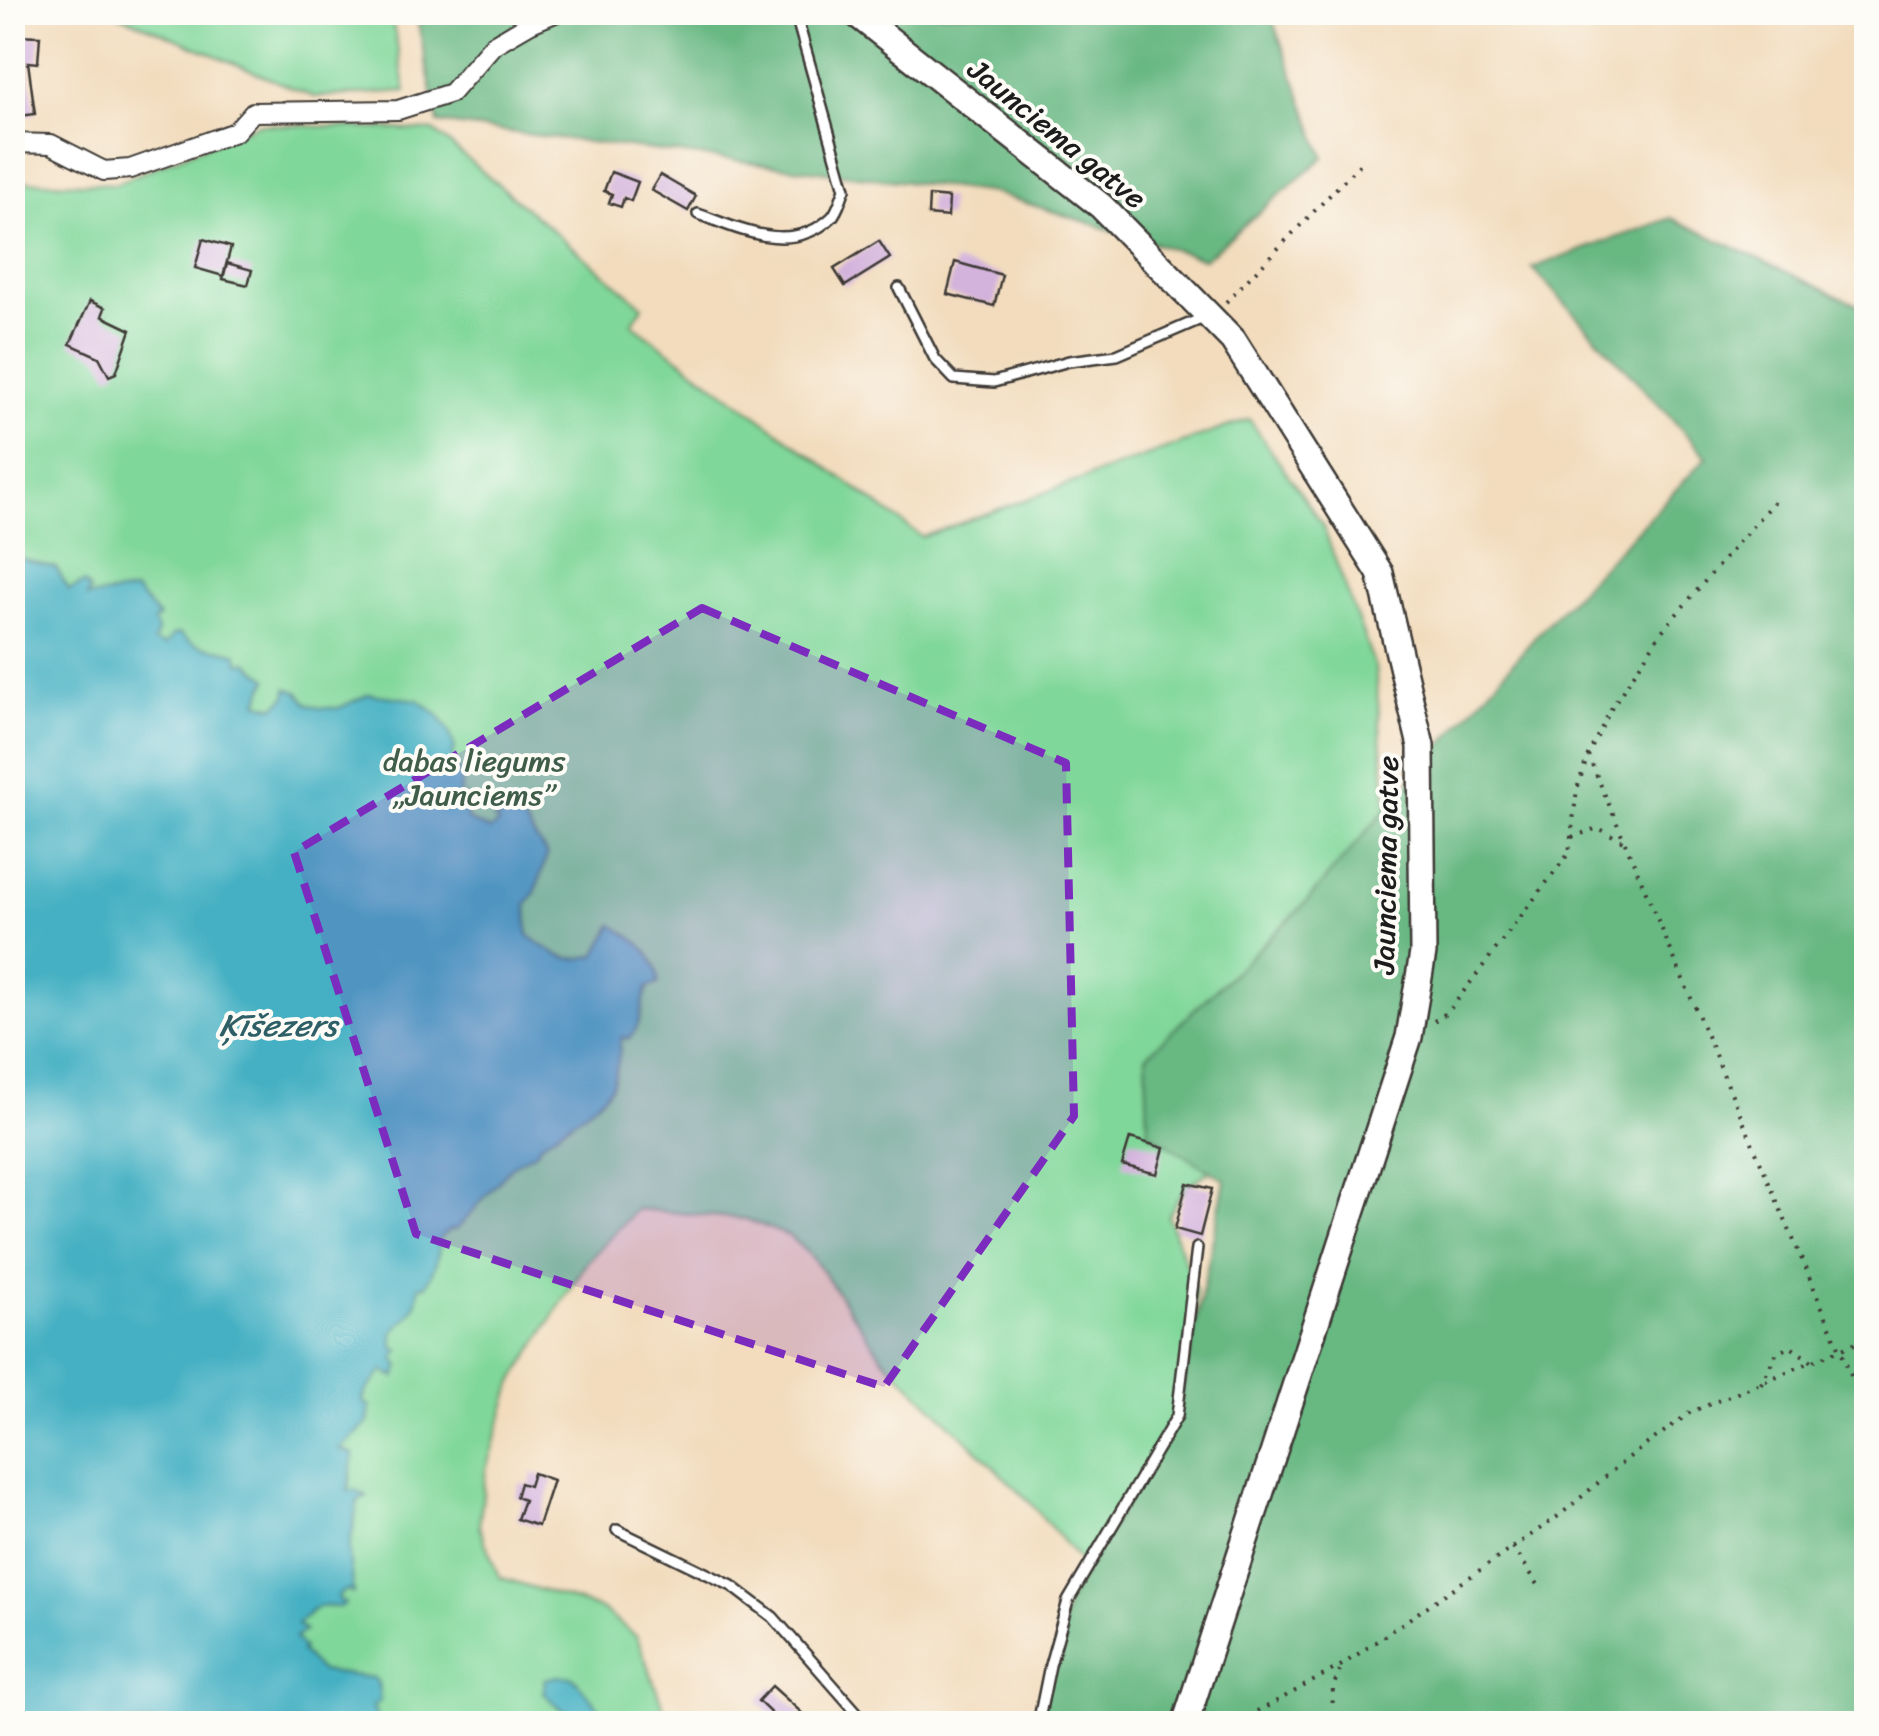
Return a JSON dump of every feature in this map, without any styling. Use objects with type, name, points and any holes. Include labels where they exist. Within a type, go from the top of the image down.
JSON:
[{"type":"main road","name":"Jaunciema gatve","points":[[854,12],[1101,206],[1233,340],[1380,573],[1421,746],[1423,952],[1409,1037],[1185,1724]]},
{"type":"street","points":[[12,143],[51,144],[104,171],[130,169],[234,132],[253,112],[398,110],[451,93],[493,46],[557,12]]},
{"type":"lane","points":[[698,214],[756,235],[796,239],[834,216],[845,189],[796,12]]},
{"type":"lane","points":[[898,288],[935,359],[954,379],[994,382],[1069,362],[1117,355],[1198,318],[1210,317]]},
{"type":"lane","points":[[1038,1724],[1068,1602],[1177,1416],[1197,1248]]},
{"type":"lane","points":[[616,1530],[732,1586],[773,1616],[867,1724]]},
{"type":"path","points":[[1210,317],[1362,162]]},
{"type":"path","points":[[1409,1037],[1448,1012],[1569,853],[1577,789],[1588,755],[1612,707],[1662,630],[1775,500]]},
{"type":"path","points":[[1588,755],[1866,1411]]},
{"type":"path","points":[[1572,837],[1598,828],[1625,842]]},
{"type":"path","points":[[1228,1724],[1342,1665],[1560,1515],[1624,1460],[1691,1412],[1866,1339]]},
{"type":"path","points":[[1760,1384],[1777,1352],[1791,1347],[1814,1363]]},
{"type":"path","points":[[1513,1547],[1541,1589]]},
{"type":"path","points":[[1332,1724],[1333,1688],[1342,1665]]},
{"type":"highlighted area","points":[[702,608],[1066,763],[1074,1116],[884,1387],[416,1234],[294,852]]},
{"type":"green space","points":[[115,13],[391,13],[406,91],[314,97]]},
{"type":"green space","points":[[416,13],[1270,13],[1324,157],[1204,259],[994,193],[438,123]]},
{"type":"green space","name":"dabas liegums „Jaunciems”","points":[[258,124],[434,131],[643,306],[632,324],[922,537],[1249,419],[1322,524],[1375,667],[1395,897],[1294,1126],[1202,1176],[1184,1189],[1168,1216],[1196,1291],[1190,1376],[1145,1475],[1087,1570],[1029,1501],[883,1358],[813,1258],[789,1236],[746,1219],[637,1209],[586,1263],[513,1382],[486,1469],[479,1527],[499,1577],[601,1609],[637,1637],[669,1723],[13,1724],[13,181],[115,184]]},
{"type":"green space","points":[[1671,218],[1866,309],[1866,1723],[1038,1724],[1068,1601],[1177,1416],[1225,1180],[1148,1132],[1146,1056],[1299,910],[1542,629],[1707,457],[1532,268]]},
{"type":"water","name":"Ķīšezers","points":[[13,553],[21,559],[56,568],[69,590],[84,583],[90,590],[87,597],[135,591],[159,617],[154,621],[154,642],[165,645],[173,635],[180,634],[199,645],[237,654],[240,664],[247,662],[268,679],[258,702],[274,707],[286,697],[287,688],[319,708],[339,708],[369,694],[418,700],[437,714],[448,729],[467,820],[490,830],[498,824],[494,819],[518,813],[547,855],[535,893],[527,903],[528,935],[566,958],[585,958],[596,955],[613,925],[651,957],[658,974],[658,984],[648,987],[633,1033],[628,1039],[622,1037],[608,1091],[540,1144],[537,1151],[512,1166],[456,1230],[451,1229],[439,1239],[434,1268],[426,1285],[419,1286],[412,1312],[393,1331],[393,1347],[400,1350],[394,1358],[400,1366],[396,1377],[383,1371],[365,1393],[363,1402],[370,1406],[368,1423],[340,1449],[354,1454],[348,1491],[367,1496],[358,1500],[349,1551],[353,1593],[347,1590],[339,1595],[345,1603],[340,1607],[324,1606],[312,1611],[297,1624],[305,1630],[295,1638],[303,1648],[301,1651],[320,1671],[374,1678],[380,1701],[373,1707],[378,1719],[375,1723],[13,1723]]},
{"type":"water","points":[[573,1677],[612,1723],[583,1719],[558,1706],[544,1692],[545,1679]]},
{"type":"building","points":[[12,35],[40,36],[38,63],[28,62],[35,114],[12,117]]},
{"type":"building","points":[[611,172],[638,182],[631,201],[624,198],[621,207],[609,203],[612,194],[604,191]]},
{"type":"building","points":[[660,175],[696,196],[688,211],[651,190]]},
{"type":"building","points":[[929,196],[949,198],[948,217],[928,215]]},
{"type":"building","points":[[203,239],[231,247],[223,276],[195,268]]},
{"type":"building","points":[[879,241],[890,258],[845,286],[834,269]]},
{"type":"building","points":[[955,262],[1002,275],[994,306],[947,294]]},
{"type":"building","points":[[227,263],[252,270],[248,285],[223,279]]},
{"type":"building","points":[[90,301],[105,308],[102,316],[131,330],[116,373],[109,376],[99,357],[70,344]]},
{"type":"building","points":[[1130,1138],[1164,1148],[1157,1174],[1122,1165]]},
{"type":"building","points":[[1187,1183],[1212,1189],[1200,1236],[1175,1229]]},
{"type":"building","points":[[533,1473],[553,1480],[538,1526],[517,1519],[524,1500],[516,1497],[520,1483],[529,1486]]},
{"type":"building","points":[[772,1686],[802,1713],[792,1724],[782,1724],[758,1701]]}]
